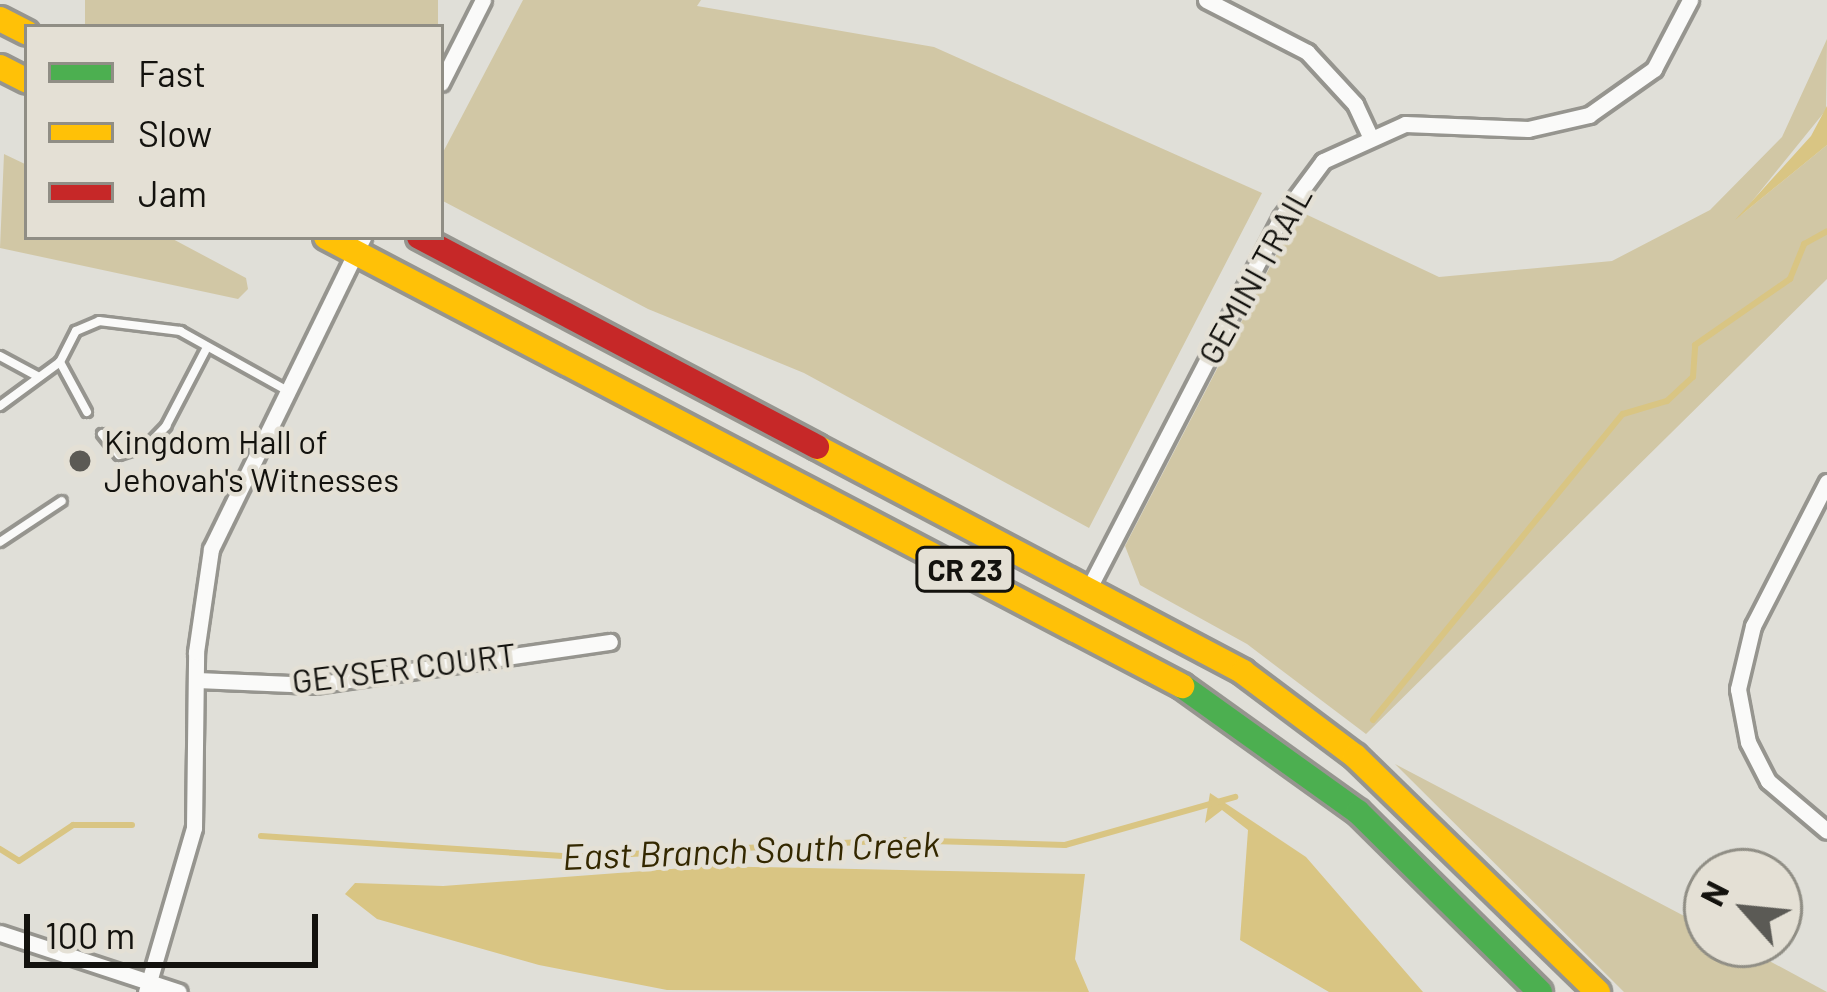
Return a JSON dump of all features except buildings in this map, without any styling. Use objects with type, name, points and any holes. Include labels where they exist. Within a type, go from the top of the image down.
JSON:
[{"type":"main road","name":"CR 23","points":[[425,240],[1219,658],[1328,733],[1598,992]]},
{"type":"main road","name":"CR 23","points":[[359,245],[1213,702],[1358,812],[1540,992]]},
{"type":"street","points":[[444,77],[483,0]]},
{"type":"street","points":[[1205,0],[1307,52],[1355,104],[1370,134]]},
{"type":"street","name":"GEMINI TRAIL","points":[[1088,587],[1290,201],[1323,161],[1370,134],[1423,122],[1528,129],[1589,116],[1654,69],[1690,0]]},
{"type":"street","points":[[147,988],[194,828],[197,680],[211,549],[284,389],[359,245]]},
{"type":"street","points":[[1827,482],[1753,626],[1738,689],[1748,742],[1768,781],[1827,831]]},
{"type":"street","name":"GEYSER COURT","points":[[197,680],[314,685],[610,642]]},
{"type":"street","points":[[0,932],[147,988],[179,992]]},
{"type":"lane","points":[[0,406],[60,362],[76,331],[98,320],[181,332],[205,351],[284,389]]},
{"type":"lane","points":[[102,434],[119,455],[147,446],[205,351]]},
{"type":"lane","points":[[0,356],[39,377]]},
{"type":"lane","points":[[60,362],[87,412]]},
{"type":"lane","points":[[0,542],[62,501]]},
{"type":"shaded area","points":[[85,0],[438,0],[438,24],[85,24]]},
{"type":"shaded area","points":[[523,0],[701,0],[697,6],[934,47],[1262,193],[1089,528],[804,373],[648,309],[444,202],[444,150]]},
{"type":"shaded area","points":[[1827,39],[1826,110],[1741,215],[1827,145],[1827,279],[1366,734],[1247,644],[1140,585],[1125,546],[1299,211],[1439,277],[1612,261],[1710,210],[1782,137]]},
{"type":"shaded area","points":[[1827,106],[1827,145],[1735,220],[1811,136]]},
{"type":"shaded area","points":[[4,154],[24,164],[24,240],[175,240],[246,278],[248,289],[238,299],[0,248]]},
{"type":"shaded area","points":[[1395,764],[1683,915],[1683,968],[1782,968],[1827,992],[1624,992]]},
{"type":"shaded area","points":[[1210,793],[1306,857],[1423,992],[1329,992],[1240,940],[1248,830],[1222,810],[1205,823]]},
{"type":"shaded area","points":[[711,866],[1085,874],[1075,959],[1089,992],[667,990],[539,965],[377,919],[345,894],[355,883],[443,886]]},
{"type":"waterway","name":"East Branch South Creek","points":[[1373,720],[1623,414],[1667,401],[1693,377],[1695,345],[1790,279],[1804,244],[1827,231]]},
{"type":"waterway","name":"East Branch South Creek","points":[[261,836],[574,857],[898,840],[1065,845],[1235,797]]},
{"type":"waterway","name":"East Branch South Creek","points":[[0,849],[19,861],[73,825],[132,825]]},
{"type":"traffic: fast","points":[[1182,686],[1358,812],[1540,992]]},
{"type":"traffic: slow","points":[[0,19],[24,31]]},
{"type":"traffic: slow","points":[[0,67],[24,79]]},
{"type":"traffic: slow","points":[[332,240],[1182,686]]},
{"type":"traffic: slow","points":[[817,447],[1243,672],[1355,756],[1598,992]]},
{"type":"traffic: jam","points":[[425,240],[817,447]]},
{"type":"place","name":"Kingdom Hall of Jehovah's Witnesses","points":[[80,461]]}]
